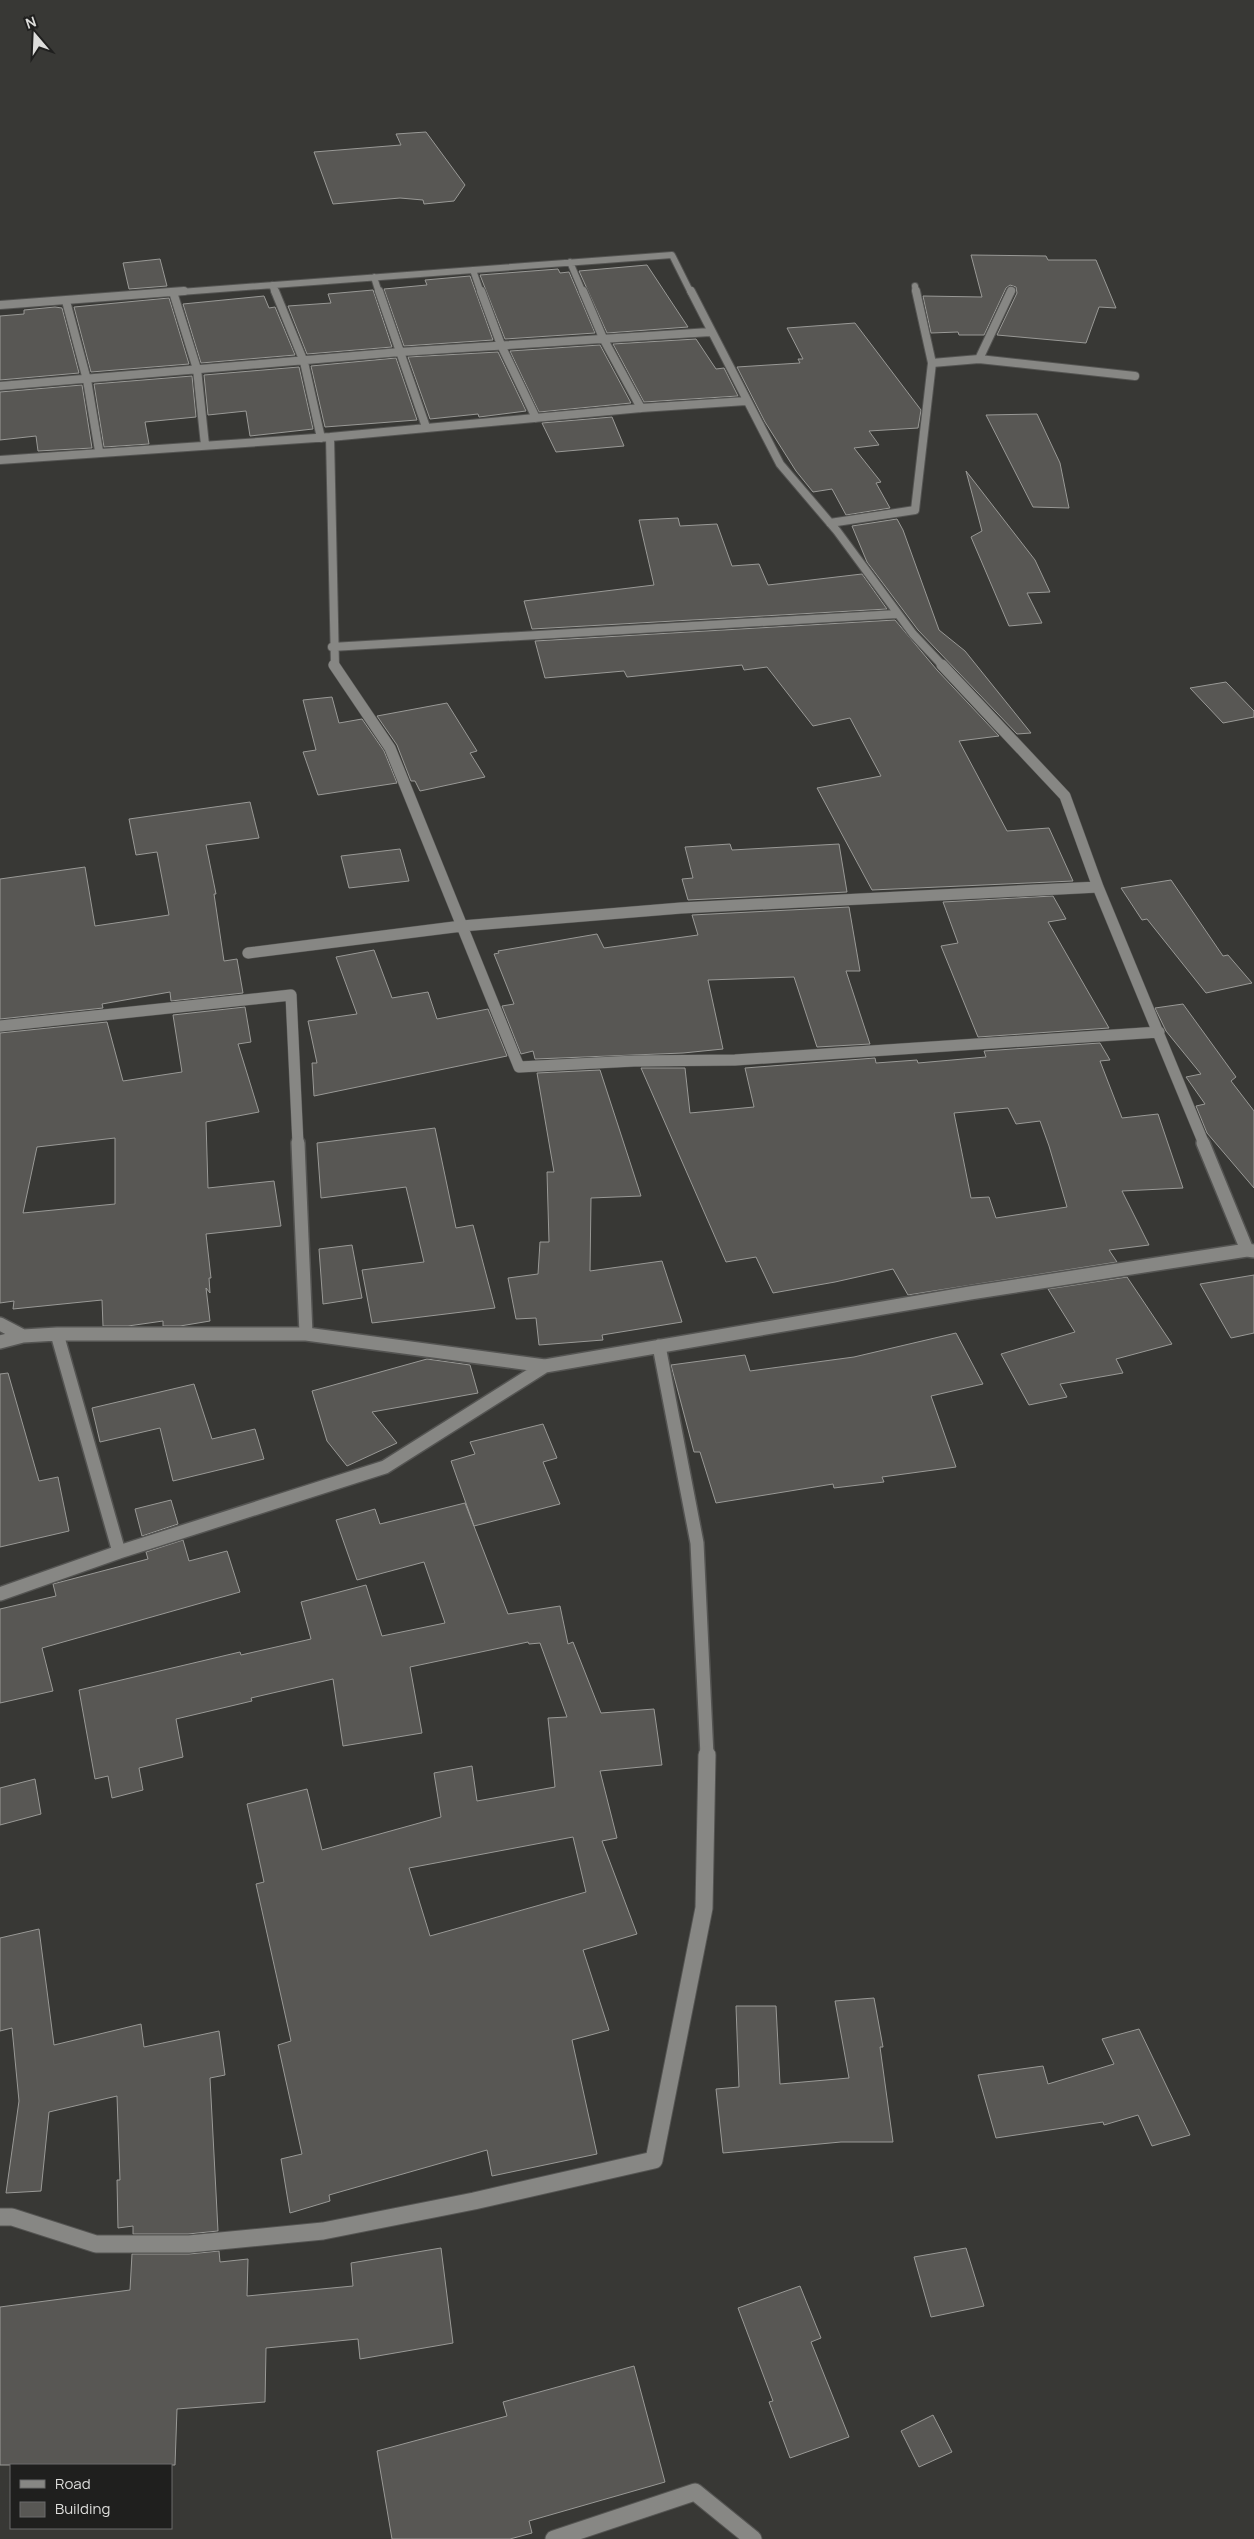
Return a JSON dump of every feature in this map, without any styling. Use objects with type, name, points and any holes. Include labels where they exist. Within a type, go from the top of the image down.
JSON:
[{"type":"street","points":[[0,305],[672,255],[710,332],[780,464],[830,523],[913,634],[1065,796],[1098,887],[1251,1251],[970,1293],[545,1366],[306,1334],[58,1334],[23,1336],[0,1342]]},
{"type":"street","points":[[570,262],[603,338],[641,408]]},
{"type":"street","points":[[473,270],[501,345],[536,418]]},
{"type":"street","points":[[374,277],[426,427]]},
{"type":"street","points":[[272,285],[304,362],[326,437],[334,664],[390,748],[519,1067],[735,1060],[1159,1032]]},
{"type":"street","points":[[830,523],[915,510],[932,363],[915,286]]},
{"type":"street","points":[[979,359],[1012,290]]},
{"type":"street","points":[[173,292],[197,369],[204,445]]},
{"type":"street","points":[[66,300],[87,380],[99,451]]},
{"type":"street","points":[[0,386],[304,362],[400,352],[710,332]]},
{"type":"street","points":[[932,363],[979,359],[1135,376]]},
{"type":"street","points":[[0,460],[99,451],[326,437],[641,408],[746,401]]},
{"type":"street","points":[[332,647],[897,614]]},
{"type":"street","points":[[248,953],[462,926],[691,908],[1098,887]]},
{"type":"street","points":[[0,1026],[291,995],[306,1334]]},
{"type":"street","points":[[0,1324],[23,1336]]},
{"type":"street","points":[[58,1334],[119,1552]]},
{"type":"street","points":[[0,2217],[12,2217],[96,2244],[189,2244],[323,2230],[474,2201],[654,2160],[704,1908],[707,1748],[697,1543],[660,1346]]},
{"type":"street","points":[[0,1594],[119,1552],[385,1467],[545,1366]]},
{"type":"street","points":[[554,2539],[695,2492],[753,2539]]},
{"type":"building","points":[[426,132],[465,185],[454,201],[424,204],[423,200],[400,198],[333,204],[314,152],[401,145],[396,134]]},
{"type":"building","points":[[971,255],[1046,256],[1048,260],[1096,260],[1116,308],[1099,307],[1086,343],[997,335],[1017,293],[1016,287],[1010,285],[1006,288],[984,335],[959,335],[958,332],[931,333],[923,296],[982,297]]},
{"type":"building","points":[[160,259],[167,286],[129,289],[123,263]]},
{"type":"building","points":[[647,265],[688,327],[607,333],[579,271]]},
{"type":"building","points":[[558,269],[560,273],[569,272],[595,333],[505,339],[480,275]]},
{"type":"building","points":[[470,276],[493,340],[404,346],[384,289],[427,285],[425,280]]},
{"type":"building","points":[[373,290],[392,347],[307,354],[288,306],[331,303],[328,294]]},
{"type":"building","points":[[264,296],[269,308],[275,307],[295,355],[201,363],[183,304]]},
{"type":"building","points":[[169,298],[189,364],[91,372],[74,307]]},
{"type":"building","points":[[62,308],[79,373],[0,380],[0,316],[24,314],[24,310]]},
{"type":"building","points":[[855,323],[921,410],[918,428],[869,431],[879,445],[854,448],[881,482],[876,483],[890,508],[846,515],[832,489],[813,492],[796,471],[765,422],[737,367],[800,363],[798,359],[803,359],[787,328]]},
{"type":"building","points":[[696,339],[716,369],[724,368],[738,396],[644,402],[613,344]]},
{"type":"building","points":[[600,345],[631,403],[539,412],[510,351]]},
{"type":"building","points":[[498,352],[526,411],[479,417],[478,414],[430,419],[408,357]]},
{"type":"building","points":[[396,358],[417,420],[325,427],[311,366]]},
{"type":"building","points":[[299,367],[313,429],[250,436],[246,411],[208,415],[204,375]]},
{"type":"building","points":[[192,376],[196,417],[145,422],[149,444],[104,447],[94,384]]},
{"type":"building","points":[[82,385],[92,448],[38,451],[36,436],[0,440],[0,392]]},
{"type":"building","points":[[1037,414],[1060,463],[1069,508],[1033,507],[986,415]]},
{"type":"building","points":[[612,417],[624,446],[556,452],[542,423]]},
{"type":"building","points":[[966,471],[1035,560],[1050,592],[1027,593],[1042,623],[1009,626],[971,537],[982,531]]},
{"type":"building","points":[[678,518],[680,526],[717,524],[732,566],[759,564],[768,585],[862,574],[887,609],[532,629],[524,601],[654,585],[639,520]]},
{"type":"building","points":[[897,519],[903,530],[939,630],[965,651],[1031,733],[1017,734],[918,630],[867,562],[852,526]]},
{"type":"building","points":[[895,620],[937,670],[999,736],[959,741],[1007,831],[1049,828],[1073,881],[872,890],[817,788],[881,776],[850,718],[813,726],[767,667],[744,670],[742,665],[627,677],[624,671],[545,678],[535,641]]},
{"type":"building","points":[[1226,682],[1254,711],[1254,717],[1223,723],[1190,688]]},
{"type":"building","points":[[332,697],[339,723],[362,719],[384,751],[397,783],[318,795],[303,752],[316,750],[303,700]]},
{"type":"building","points":[[447,703],[477,751],[470,753],[485,777],[420,791],[415,781],[411,781],[397,745],[377,716]]},
{"type":"building","points":[[250,802],[259,838],[206,845],[216,894],[214,894],[224,961],[237,959],[243,993],[171,1001],[170,992],[102,1004],[103,1008],[0,1019],[0,879],[85,867],[95,926],[169,915],[157,852],[136,855],[129,819]]},
{"type":"building","points":[[730,844],[732,850],[839,844],[847,892],[688,900],[682,879],[693,878],[685,847]]},
{"type":"building","points":[[400,849],[409,881],[349,888],[341,856]]},
{"type":"building","points":[[1171,880],[1223,956],[1228,955],[1252,983],[1206,993],[1147,919],[1142,920],[1121,888]]},
{"type":"building","points":[[1053,896],[1066,919],[1048,922],[1109,1028],[978,1037],[941,946],[958,943],[943,902]]},
{"type":"building","points":[[849,907],[860,971],[846,971],[870,1044],[817,1047],[794,977],[708,980],[723,1049],[683,1053],[535,1059],[533,1051],[521,1054],[502,1006],[514,1004],[494,954],[499,953],[498,951],[597,934],[604,948],[698,935],[692,915]]},
{"type":"building","points":[[374,950],[392,998],[428,992],[437,1019],[488,1009],[507,1056],[314,1096],[312,1063],[317,1063],[308,1021],[357,1014],[336,957]]},
{"type":"building","points":[[1183,1004],[1236,1077],[1231,1081],[1254,1111],[1254,1188],[1207,1133],[1196,1106],[1205,1104],[1186,1077],[1201,1074],[1166,1031],[1155,1008]]},
{"type":"building","points":[[245,1007],[251,1042],[238,1044],[259,1112],[206,1122],[208,1188],[274,1181],[281,1226],[206,1234],[211,1278],[209,1278],[210,1293],[206,1288],[210,1321],[180,1326],[163,1326],[163,1321],[128,1326],[103,1326],[102,1300],[13,1309],[14,1301],[0,1303],[0,1033],[107,1022],[123,1081],[182,1072],[173,1015]],"holes":[[[115,1138],[115,1204],[23,1213],[37,1147]]]},
{"type":"building","points":[[1100,1043],[1110,1060],[1100,1061],[1122,1118],[1158,1114],[1183,1188],[1122,1191],[1149,1245],[1109,1250],[1117,1262],[908,1295],[893,1269],[773,1293],[756,1257],[726,1262],[641,1068],[685,1068],[690,1113],[754,1107],[745,1068],[875,1058],[876,1063],[917,1060],[918,1063],[986,1057],[984,1051]],"holes":[[[1008,1108],[1016,1124],[1040,1121],[1067,1207],[996,1218],[989,1197],[971,1198],[954,1113]]]},
{"type":"building","points":[[600,1070],[641,1196],[591,1198],[590,1271],[662,1261],[682,1322],[602,1335],[603,1340],[539,1345],[536,1318],[516,1319],[508,1278],[538,1274],[540,1242],[549,1242],[547,1172],[554,1172],[537,1073]]},
{"type":"building","points":[[435,1128],[456,1228],[473,1225],[495,1308],[372,1323],[362,1270],[424,1262],[406,1187],[321,1198],[317,1143]]},
{"type":"building","points":[[352,1245],[362,1298],[323,1304],[319,1249]]},
{"type":"building","points":[[1254,1275],[1254,1333],[1231,1338],[1200,1284]]},
{"type":"building","points":[[1127,1277],[1172,1344],[1116,1359],[1123,1373],[1060,1384],[1067,1397],[1029,1405],[1001,1354],[1075,1332],[1048,1289]]},
{"type":"building","points":[[956,1333],[983,1384],[931,1396],[956,1467],[882,1477],[884,1482],[834,1488],[833,1484],[716,1503],[700,1452],[694,1452],[671,1365],[745,1355],[750,1371],[854,1357]]},
{"type":"building","points":[[427,1359],[470,1365],[478,1393],[372,1412],[397,1443],[347,1466],[327,1441],[312,1391]]},
{"type":"building","points":[[8,1373],[39,1481],[58,1477],[69,1531],[0,1547],[0,1374]]},
{"type":"building","points":[[194,1384],[212,1439],[255,1429],[264,1459],[173,1481],[160,1428],[100,1442],[92,1408]]},
{"type":"building","points":[[543,1424],[557,1458],[543,1462],[560,1504],[474,1526],[451,1461],[475,1454],[470,1442]]},
{"type":"building","points":[[171,1500],[178,1524],[142,1536],[135,1509]]},
{"type":"building","points":[[465,1503],[508,1614],[560,1606],[568,1644],[573,1642],[601,1713],[654,1709],[662,1765],[600,1771],[617,1838],[602,1841],[637,1934],[583,1950],[609,2030],[572,2040],[597,2154],[492,2176],[487,2150],[329,2195],[330,2201],[290,2213],[281,2159],[302,2154],[278,2045],[291,2041],[256,1884],[264,1882],[247,1804],[307,1789],[322,1850],[441,1817],[434,1773],[472,1766],[477,1801],[555,1787],[548,1718],[567,1717],[540,1643],[529,1644],[528,1642],[410,1667],[422,1733],[343,1746],[333,1679],[251,1698],[252,1701],[176,1719],[183,1757],[139,1768],[143,1790],[112,1798],[108,1776],[95,1779],[79,1690],[240,1652],[241,1655],[311,1639],[301,1602],[366,1585],[382,1636],[445,1623],[424,1562],[357,1580],[336,1520],[375,1509],[380,1524]],"holes":[[[573,1837],[586,1892],[430,1936],[409,1868]]]},
{"type":"building","points":[[183,1540],[189,1561],[227,1551],[240,1592],[42,1648],[53,1691],[0,1703],[0,1609],[56,1596],[53,1584],[148,1559],[146,1552]]},
{"type":"building","points":[[35,1779],[41,1814],[0,1825],[0,1788]]},
{"type":"building","points":[[39,1929],[54,2045],[141,2024],[144,2047],[219,2031],[225,2075],[210,2078],[218,2231],[188,2234],[133,2234],[133,2226],[118,2228],[117,2180],[120,2180],[117,2096],[49,2112],[41,2191],[6,2193],[19,2101],[12,2028],[0,2031],[0,1938]]},
{"type":"building","points":[[874,1998],[883,2047],[880,2047],[893,2142],[841,2142],[723,2153],[716,2089],[739,2087],[736,2006],[776,2006],[780,2084],[849,2078],[835,2001]]},
{"type":"building","points":[[1139,2029],[1190,2135],[1152,2146],[1138,2115],[1104,2125],[1103,2122],[996,2138],[978,2075],[1043,2066],[1048,2084],[1114,2064],[1102,2039]]},
{"type":"building","points":[[441,2248],[453,2343],[360,2359],[358,2339],[266,2348],[265,2402],[177,2409],[175,2465],[0,2465],[0,2307],[130,2290],[132,2254],[189,2254],[219,2251],[220,2262],[248,2259],[247,2296],[353,2286],[351,2263]]},
{"type":"building","points":[[966,2248],[984,2306],[931,2317],[914,2257]]},
{"type":"building","points":[[800,2286],[821,2338],[811,2342],[849,2437],[790,2458],[769,2402],[773,2401],[738,2308]]},
{"type":"building","points":[[634,2366],[665,2482],[529,2521],[532,2533],[510,2539],[392,2539],[377,2451],[507,2416],[503,2402]]},
{"type":"building","points":[[933,2415],[952,2452],[919,2467],[901,2431]]}]
